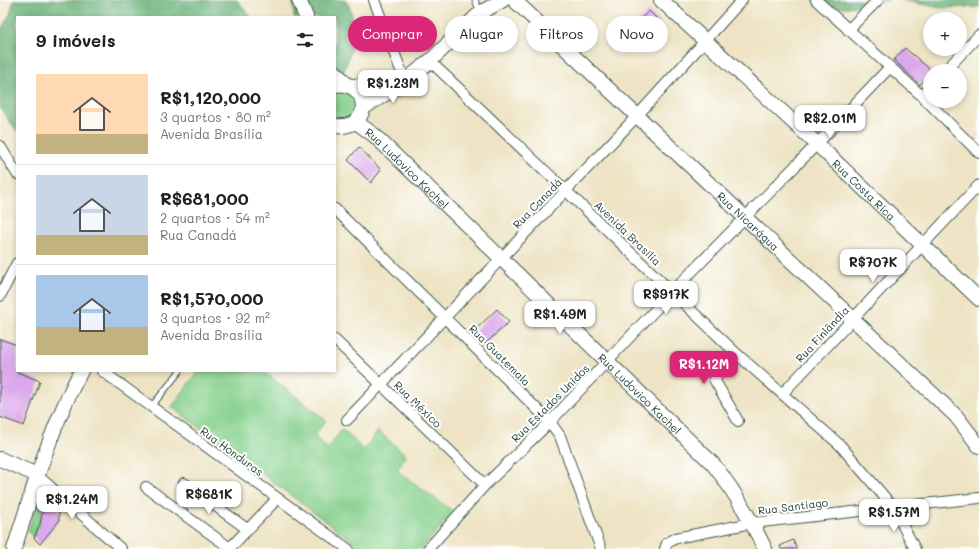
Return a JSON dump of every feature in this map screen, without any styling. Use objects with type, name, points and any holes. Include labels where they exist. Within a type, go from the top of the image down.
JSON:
[{"type":"street","points":[[299,0],[306,16]]},
{"type":"street","points":[[374,0],[402,83]]},
{"type":"street","points":[[363,108],[402,83],[430,61],[478,6],[503,0]]},
{"type":"street","name":"Rua Nicarágua","points":[[514,0],[956,416],[979,446]]},
{"type":"street","name":"Rua Costa Rica","points":[[661,0],[704,42],[817,144],[979,299]]},
{"type":"street","name":"Rua Canadá","points":[[347,420],[637,116],[742,0]]},
{"type":"street","points":[[816,0],[922,96],[979,153]]},
{"type":"street","points":[[848,30],[878,0]]},
{"type":"street","points":[[952,64],[979,35]]},
{"type":"street","name":"Avenida Brasília","points":[[430,61],[567,190],[737,354],[840,445],[893,507],[915,549]]},
{"type":"street","name":"Rua Estados Unidos","points":[[428,549],[485,485],[550,422],[672,292],[817,144],[890,66]]},
{"type":"street","points":[[336,73],[344,85],[357,91],[362,99],[363,108],[360,118],[345,125],[336,138]]},
{"type":"street","points":[[344,85],[402,83]]},
{"type":"street","name":"Rua Ludovico Kachel","points":[[345,125],[374,135],[607,363],[713,464],[730,485],[765,549]]},
{"type":"street","points":[[0,146],[16,172]]},
{"type":"street","name":"Rua Finlândia","points":[[782,394],[979,185]]},
{"type":"street","name":"Rua Guatemala","points":[[336,209],[550,422],[560,436],[601,549]]},
{"type":"street","points":[[0,296],[16,265]]},
{"type":"street","name":"Rua México","points":[[336,341],[485,485]]},
{"type":"street","points":[[737,354],[714,379],[738,421]]},
{"type":"street","points":[[14,549],[37,475],[66,402],[81,372]]},
{"type":"street","name":"Rua Honduras","points":[[103,372],[348,549]]},
{"type":"street","points":[[0,459],[37,475],[121,549]]},
{"type":"street","points":[[184,483],[248,529]]},
{"type":"street","points":[[146,487],[229,548],[277,499]]},
{"type":"street","name":"Rua Santiago","points":[[665,549],[667,543],[676,538],[752,523],[979,498]]},
{"type":"lane","points":[[152,407],[179,372]]},
{"type":"green space","points":[[14,0],[237,0],[250,16],[16,16],[16,130],[0,108],[0,31],[10,14]]},
{"type":"green space","points":[[293,0],[345,0],[351,11],[352,16],[348,16],[348,52],[350,52],[336,91],[336,16],[294,16]]},
{"type":"green space","points":[[813,0],[889,0],[851,7],[843,7],[824,4]]},
{"type":"green space","points":[[901,0],[979,0],[979,7],[940,8]]},
{"type":"green space","points":[[336,88],[354,92],[358,115],[336,123]]},
{"type":"green space","points":[[197,372],[264,372],[326,420],[314,436],[328,449],[342,429],[364,450],[378,431],[406,455],[397,471],[454,512],[421,549],[363,549],[172,407]]},
{"type":"green space","points":[[39,495],[45,495],[42,511],[34,508]]},
{"type":"green space","points":[[34,510],[42,515],[40,524],[33,537],[28,532]]},
{"type":"building","points":[[649,11],[654,16],[644,16]]},
{"type":"building","points":[[905,48],[924,64],[923,82],[920,85],[894,60]]},
{"type":"building","points":[[359,147],[381,170],[371,183],[348,160]]},
{"type":"building","points":[[497,309],[509,322],[485,344],[473,332]]},
{"type":"building","points":[[0,339],[16,345],[16,372],[40,381],[24,426],[0,417]]},
{"type":"building","points":[[45,499],[59,511],[59,521],[40,544],[34,538],[40,524]]},
{"type":"building","points":[[793,540],[797,549],[781,549],[780,546]]}]
